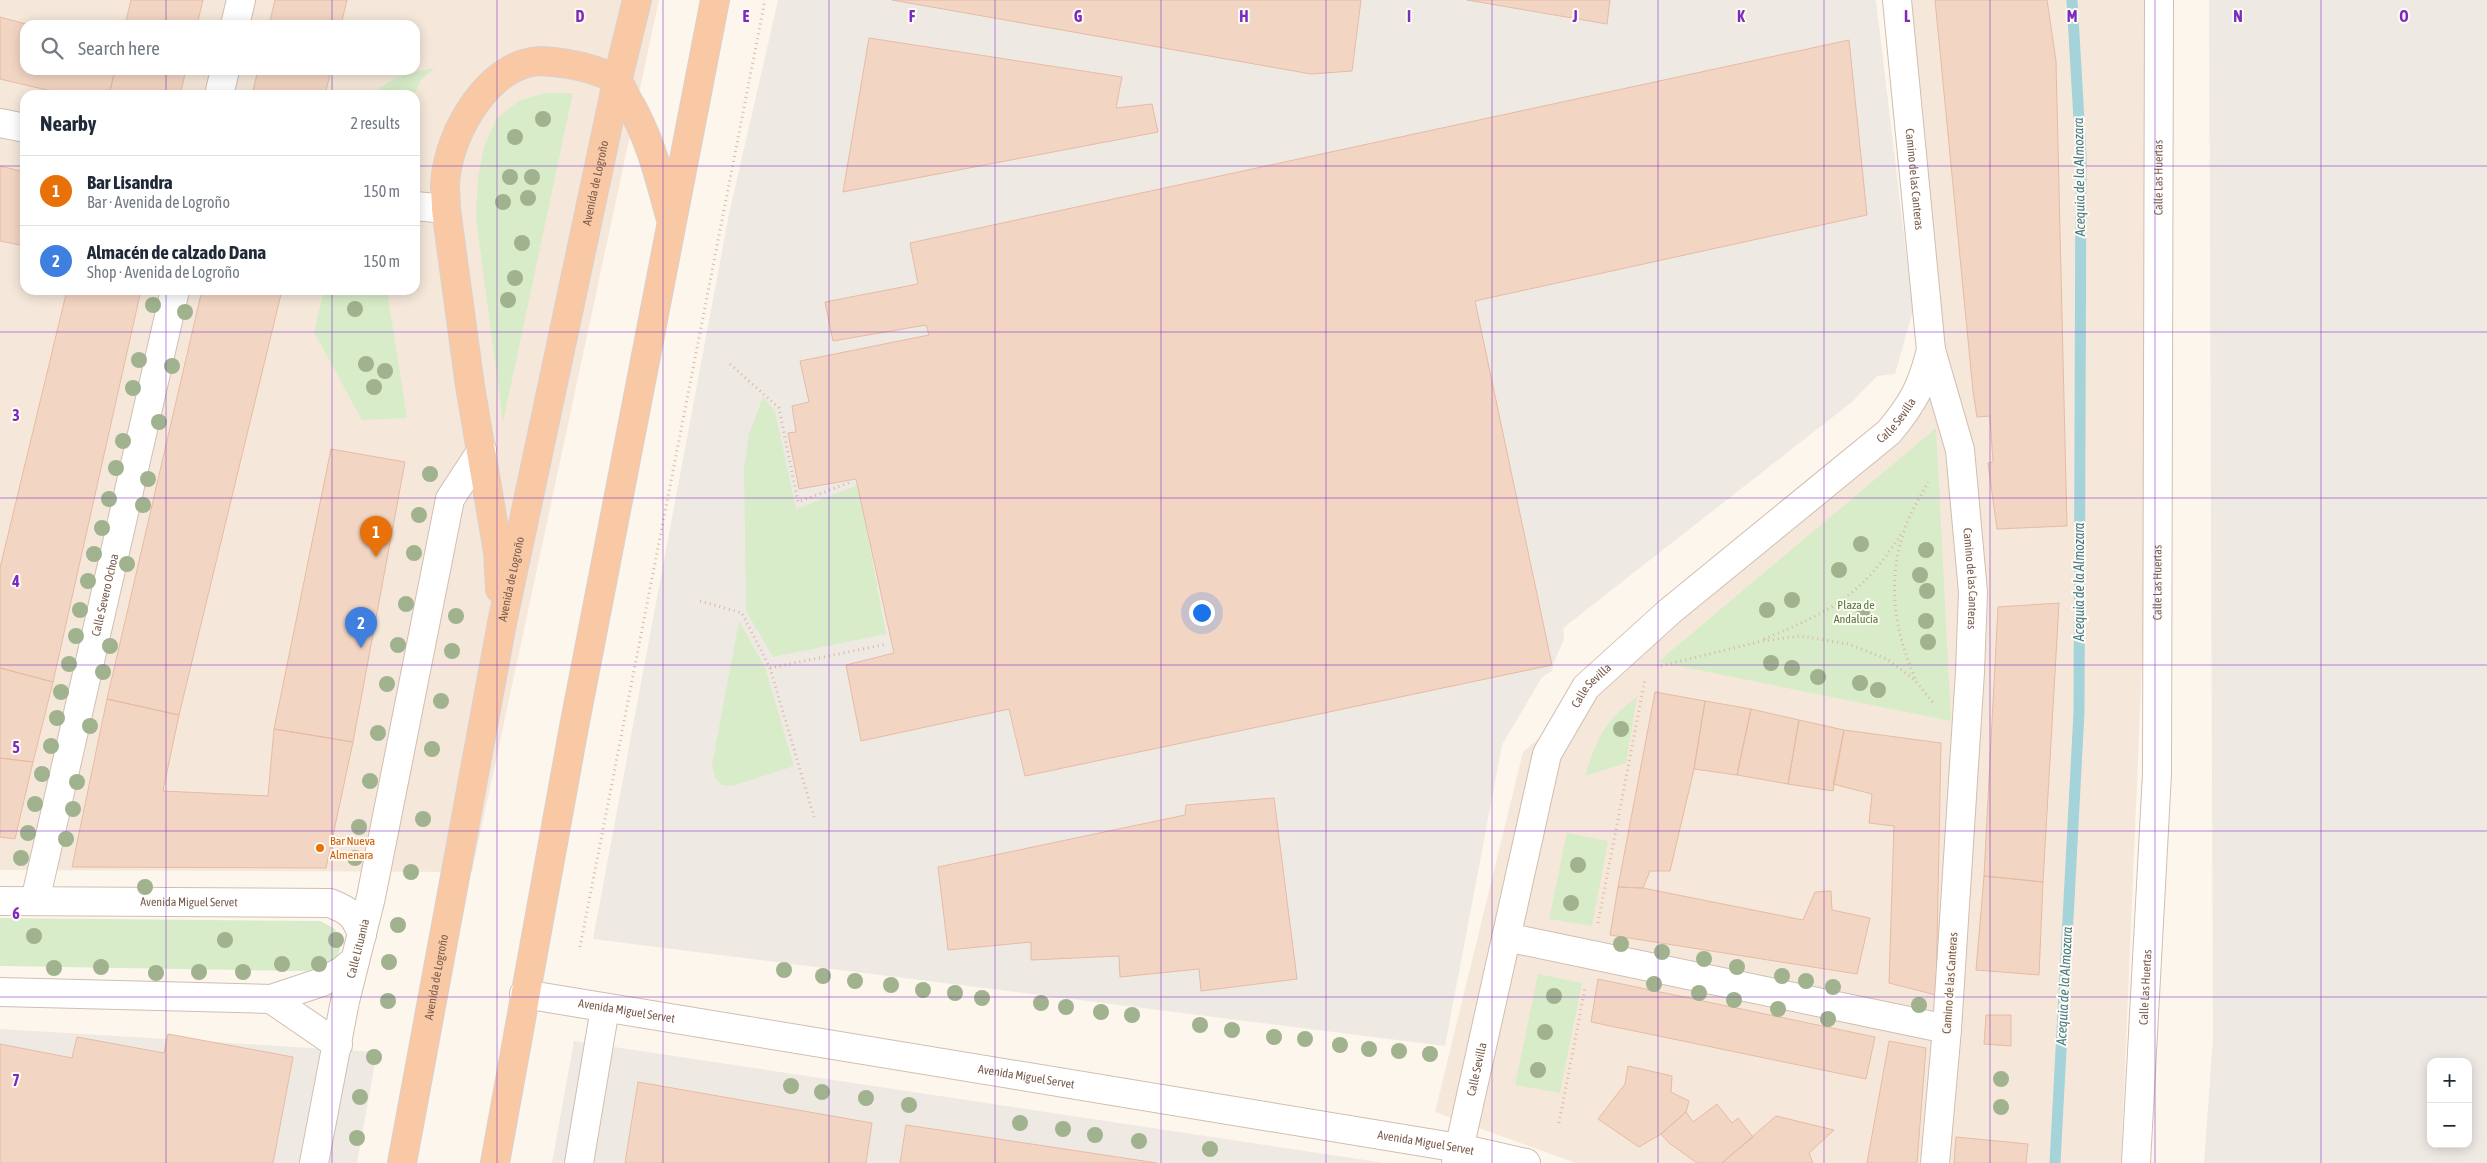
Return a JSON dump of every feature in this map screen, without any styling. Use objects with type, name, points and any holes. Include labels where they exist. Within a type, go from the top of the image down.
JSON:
[{"type":"highway","name":"Avenida de Logroño","points":[[402,1163],[502,623],[617,82],[637,0]]},
{"type":"highway","points":[[495,1163],[524,994],[716,0]]},
{"type":"highway","points":[[502,623],[498,552],[470,386],[446,208],[445,185],[449,157],[461,128],[478,98],[498,78],[527,63],[553,62],[586,67],[617,82],[646,136],[657,165],[672,224]]},
{"type":"street","points":[[236,20],[241,0]]},
{"type":"street","name":"Camino de las Canteras","points":[[1898,0],[1931,350],[1960,450],[1972,592],[1970,672],[1947,1029],[1935,1163]]},
{"type":"street","name":"Calle Las Huertas","points":[[2136,1163],[2157,774],[2159,0]]},
{"type":"street","points":[[220,90],[224,75]]},
{"type":"street","points":[[0,122],[20,127]]},
{"type":"street","points":[[420,206],[446,208]]},
{"type":"street","name":"Calle Severo Ochoa","points":[[35,901],[174,295]]},
{"type":"street","name":"Calle Sevilla","points":[[1458,1155],[1547,754],[1586,688],[1670,611],[1890,432],[1908,409],[1923,383],[1931,350]]},
{"type":"street","name":"Calle Lituania","points":[[314,1163],[345,1001],[370,897],[450,499],[482,450]]},
{"type":"street","name":"Avenida Miguel Servet","points":[[0,901],[330,903],[346,909],[356,920],[358,948]]},
{"type":"street","points":[[1506,937],[1947,1029]]},
{"type":"street","points":[[0,992],[271,999],[322,982],[342,971],[358,948]]},
{"type":"street","name":"Avenida Miguel Servet","points":[[524,994],[1458,1155],[1526,1163]]},
{"type":"street","points":[[271,999],[338,1045]]},
{"type":"street","points":[[579,1163],[605,1008]]},
{"type":"path","points":[[580,947],[765,0]]},
{"type":"path","points":[[730,364],[779,408],[798,502],[851,482]]},
{"type":"path","points":[[1757,642],[1825,613],[1852,594],[1884,561],[1904,530],[1932,474]]},
{"type":"path","points":[[1904,530],[1896,569],[1894,612],[1902,648],[1915,680],[1938,710]]},
{"type":"path","points":[[700,601],[742,613],[770,668],[814,818]]},
{"type":"path","points":[[1656,667],[1757,642],[1801,636],[1848,644],[1887,659],[1915,680]]},
{"type":"path","points":[[770,668],[887,644]]},
{"type":"path","points":[[1560,1123],[1647,669]]},
{"type":"shaded area","points":[[0,0],[659,0],[472,872],[0,870]]},
{"type":"shaded area","points":[[778,0],[1876,0],[1913,311],[1895,374],[1877,376],[1852,402],[1563,628],[1564,639],[1552,671],[1542,677],[1502,745],[1445,1046],[593,939],[729,214]]},
{"type":"shaded area","points":[[1884,0],[2170,0],[2121,1163],[1576,1163],[1435,1112],[1523,752],[1924,411]]},
{"type":"shaded area","points":[[2209,0],[2487,0],[2487,1163],[2204,1163],[2213,1038]]},
{"type":"shaded area","points":[[0,1029],[377,1052],[357,1163],[0,1163]]},
{"type":"shaded area","points":[[574,1041],[1385,1163],[552,1163]]},
{"type":"green space","points":[[435,68],[421,80],[416,90],[379,90],[394,79],[406,75],[420,75],[420,71]]},
{"type":"green space","points":[[544,93],[573,93],[503,422],[476,218],[478,178],[484,146],[497,118],[519,101]]},
{"type":"green space","points":[[323,295],[388,295],[407,418],[362,420],[314,332]]},
{"type":"green space","points":[[763,397],[775,411],[796,509],[858,485],[886,634],[773,657],[746,611],[744,467],[749,434]]},
{"type":"green space","name":"Plaza de Andalucía","points":[[1936,428],[1951,721],[1658,662]]},
{"type":"green space","points":[[739,621],[765,667],[794,766],[733,786],[722,785],[715,778],[712,765]]},
{"type":"green space","points":[[1637,697],[1626,763],[1585,776],[1603,731],[1617,714]]},
{"type":"green space","points":[[1567,833],[1608,841],[1592,926],[1549,919]]},
{"type":"green space","points":[[0,918],[320,921],[335,929],[340,948],[336,958],[332,961],[306,971],[0,966]]},
{"type":"green space","points":[[1538,974],[1582,983],[1560,1093],[1515,1085]]},
{"type":"building","points":[[131,0],[203,0],[198,20],[126,20]]},
{"type":"building","points":[[275,0],[347,0],[342,20],[270,20]]},
{"type":"building","points":[[892,0],[1361,0],[1352,71],[1311,74]]},
{"type":"building","points":[[1467,0],[1610,0],[1607,24]]},
{"type":"building","points":[[1935,0],[2047,0],[2056,61],[2067,526],[1997,529],[1988,463],[1993,462],[1990,416],[1977,417],[1973,391]]},
{"type":"building","points":[[0,17],[20,23],[20,75],[114,75],[110,90],[47,90],[0,79]]},
{"type":"building","points":[[869,38],[1122,77],[1116,108],[1152,104],[1158,132],[843,192]]},
{"type":"building","points":[[1849,40],[1867,215],[1475,301],[1552,665],[1025,776],[1009,709],[861,741],[846,665],[894,653],[856,479],[799,489],[788,433],[796,432],[792,406],[809,402],[800,361],[929,335],[926,325],[833,341],[825,302],[918,284],[910,243]]},
{"type":"building","points":[[114,75],[185,75],[181,90],[110,90]]},
{"type":"building","points":[[257,75],[330,75],[326,90],[253,90]]},
{"type":"building","points":[[0,166],[20,171],[20,245],[0,241]]},
{"type":"building","points":[[66,295],[140,295],[53,682],[0,668],[0,568]]},
{"type":"building","points":[[201,295],[281,295],[179,715],[107,699]]},
{"type":"building","points":[[331,449],[405,462],[353,742],[274,729]]},
{"type":"building","points":[[2059,603],[2043,882],[1984,876],[1998,607]]},
{"type":"building","points":[[0,668],[53,682],[33,762],[0,758]]},
{"type":"building","points":[[1655,692],[1705,701],[1694,769],[1670,871],[1650,871],[1643,888],[1618,887]]},
{"type":"building","points":[[107,699],[179,715],[163,791],[268,796],[274,729],[353,742],[326,868],[72,867]]},
{"type":"building","points":[[1705,701],[1751,709],[1737,775],[1694,769]]},
{"type":"building","points":[[1751,709],[1799,720],[1788,784],[1737,775]]},
{"type":"building","points":[[1799,720],[1844,730],[1833,791],[1788,784]]},
{"type":"building","points":[[1844,730],[1941,743],[1936,995],[1889,983],[1894,826],[1869,823],[1872,794],[1833,784]]},
{"type":"building","points":[[0,758],[33,762],[15,839],[0,837]]},
{"type":"building","points":[[1274,798],[1297,979],[1201,991],[1199,969],[1120,977],[1119,956],[1031,960],[1031,942],[948,950],[938,867],[1185,815],[1186,805]]},
{"type":"building","points":[[1984,876],[2043,882],[2039,975],[1976,970]]},
{"type":"building","points":[[1618,887],[1643,888],[1803,920],[1815,892],[1831,891],[1832,910],[1870,918],[1857,974],[1610,935]]},
{"type":"building","points":[[1598,979],[1875,1037],[1866,1079],[1591,1022]]},
{"type":"building","points":[[1986,1015],[2011,1015],[2011,1046],[1984,1044]]},
{"type":"building","points":[[168,1034],[293,1057],[273,1163],[0,1163],[0,1044],[72,1058],[77,1037],[164,1053]]},
{"type":"building","points":[[1889,1041],[1926,1048],[1917,1163],[1867,1163]]},
{"type":"building","points":[[1628,1066],[1672,1076],[1671,1092],[1689,1101],[1686,1112],[1661,1134],[1639,1147],[1598,1119],[1625,1084]]},
{"type":"building","points":[[638,1082],[872,1123],[866,1163],[625,1163]]},
{"type":"building","points":[[1717,1104],[1732,1123],[1738,1118],[1753,1137],[1722,1163],[1697,1163],[1669,1143],[1661,1134],[1686,1112],[1693,1122]]},
{"type":"building","points":[[1776,1116],[1834,1130],[1809,1153],[1813,1163],[1722,1163]]},
{"type":"building","points":[[906,1125],[1157,1163],[900,1163]]},
{"type":"building","points":[[1956,1137],[2028,1144],[2026,1163],[1954,1163]]},
{"type":"waterway","name":"Acequia de la Almozara","points":[[2055,1163],[2079,712],[2081,154],[2072,0]]},
{"type":"place","name":"Bar Lisandra","points":[[376,557]]},
{"type":"place","name":"Almacén de calzado Dana","points":[[361,648]]},
{"type":"place","name":"Bar Nueva Almenara","points":[[320,848]]}]
